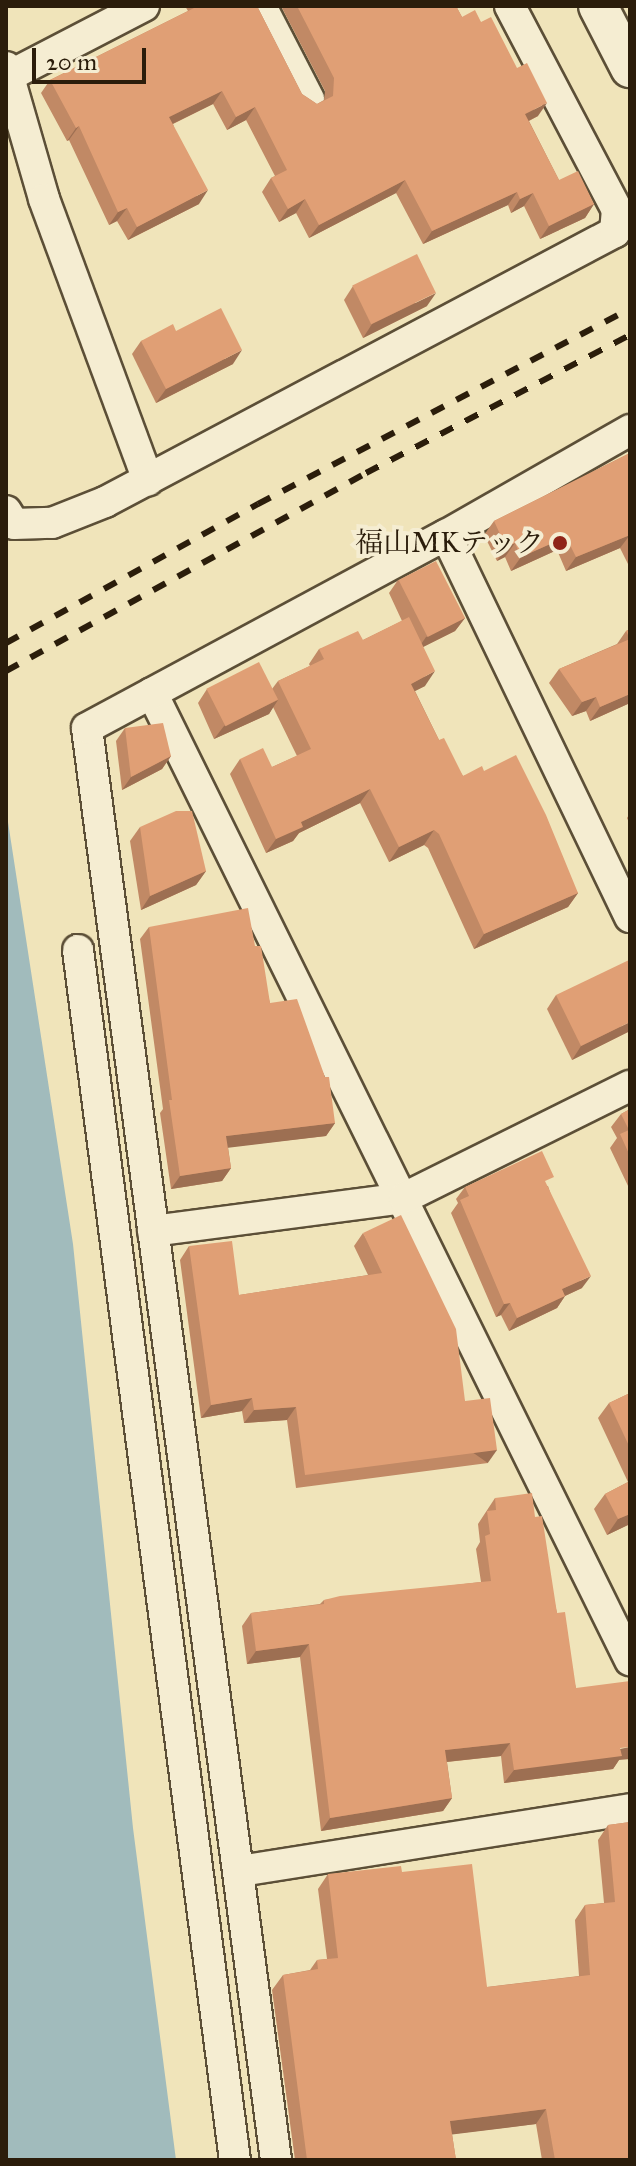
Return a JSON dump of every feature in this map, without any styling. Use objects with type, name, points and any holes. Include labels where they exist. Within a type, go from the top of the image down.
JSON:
[{"type":"street","points":[[144,6],[7,72],[44,199],[148,480]]},
{"type":"street","points":[[261,6],[309,99]]},
{"type":"street","points":[[6,511],[14,524],[52,523],[148,480],[615,232],[617,210],[510,6]]},
{"type":"street","points":[[598,6],[630,68]]},
{"type":"street","points":[[276,2160],[87,728],[446,535],[630,430]]},
{"type":"street","points":[[446,535],[630,917]]},
{"type":"street","points":[[152,693],[630,1660]]},
{"type":"street","points":[[78,950],[235,2160]]},
{"type":"street","points":[[153,1231],[404,1198],[630,1086]]},
{"type":"street","points":[[240,1871],[630,1809]]},
{"type":"water","points":[[6,809],[73,1244],[133,1828],[176,2160],[6,2160]]},
{"type":"building","points":[[198,6],[257,6],[302,94],[317,104],[333,96],[334,78],[297,6],[456,6],[462,17],[475,10],[481,22],[491,17],[517,68],[527,63],[547,103],[525,114],[559,180],[578,171],[594,204],[549,226],[533,193],[520,199],[517,192],[432,231],[405,180],[319,225],[305,199],[288,209],[271,178],[287,170],[255,107],[236,117],[222,91],[169,117],[208,190],[137,227],[127,208],[118,212],[79,126],[76,128],[50,80]]},
{"type":"building","points":[[417,254],[436,293],[371,324],[352,286]]},
{"type":"building","points":[[221,308],[242,350],[166,389],[141,341],[173,324],[176,331]]},
{"type":"building","points":[[630,453],[630,535],[576,557],[566,537],[521,557],[515,543],[506,547],[494,521]]},
{"type":"building","points":[[436,561],[465,618],[428,637],[399,580]]},
{"type":"building","points":[[409,617],[435,671],[411,684],[439,740],[444,738],[463,776],[482,766],[484,771],[516,755],[546,815],[578,893],[484,934],[439,834],[434,830],[399,847],[370,789],[301,822],[303,827],[276,839],[240,759],[263,748],[272,767],[311,749],[278,681],[324,659],[319,649],[358,631],[363,640]]},
{"type":"building","points":[[630,639],[630,694],[600,707],[596,697],[582,702],[559,669]]},
{"type":"building","points":[[259,662],[278,699],[225,726],[206,689]]},
{"type":"building","points":[[163,723],[171,756],[131,777],[125,728]]},
{"type":"building","points":[[176,811],[192,811],[206,871],[150,896],[140,827]]},
{"type":"building","points":[[248,908],[255,946],[261,946],[270,1003],[297,999],[325,1077],[329,1077],[335,1123],[226,1136],[231,1168],[180,1176],[149,927]]},
{"type":"building","points":[[629,960],[630,1022],[581,1046],[556,995]]},
{"type":"building","points":[[630,1109],[630,1156],[620,1134],[629,1130],[621,1114]]},
{"type":"building","points":[[542,1151],[554,1177],[545,1181],[591,1276],[562,1289],[565,1296],[517,1318],[510,1303],[504,1304],[460,1200],[469,1196],[465,1187]]},
{"type":"building","points":[[401,1215],[456,1329],[465,1401],[490,1398],[497,1450],[305,1475],[296,1407],[254,1410],[252,1398],[211,1405],[189,1246],[232,1241],[239,1295],[382,1273],[363,1233]]},
{"type":"building","points":[[630,1393],[630,1448],[609,1403]]},
{"type":"building","points":[[630,1481],[630,1514],[618,1519],[605,1494]]},
{"type":"building","points":[[532,1493],[535,1517],[542,1516],[557,1613],[565,1612],[576,1688],[630,1681],[630,1747],[620,1748],[622,1756],[514,1770],[510,1743],[445,1750],[452,1798],[330,1818],[309,1644],[256,1651],[251,1613],[324,1604],[324,1600],[340,1596],[491,1581],[485,1536],[490,1534],[487,1511],[496,1510],[495,1498]]},
{"type":"building","points":[[630,1822],[630,2160],[555,2160],[546,2109],[450,2121],[456,2160],[307,2160],[283,1975],[318,1969],[317,1960],[338,1958],[328,1874],[401,1866],[402,1872],[472,1864],[487,1987],[590,1975],[585,1905],[615,1902],[608,1825]]},
{"type":"railway","points":[[6,643],[258,504],[630,309]]},
{"type":"railway","points":[[6,671],[366,473],[630,335]]},
{"type":"place","name":"福山MKテック","points":[[560,543]]}]
